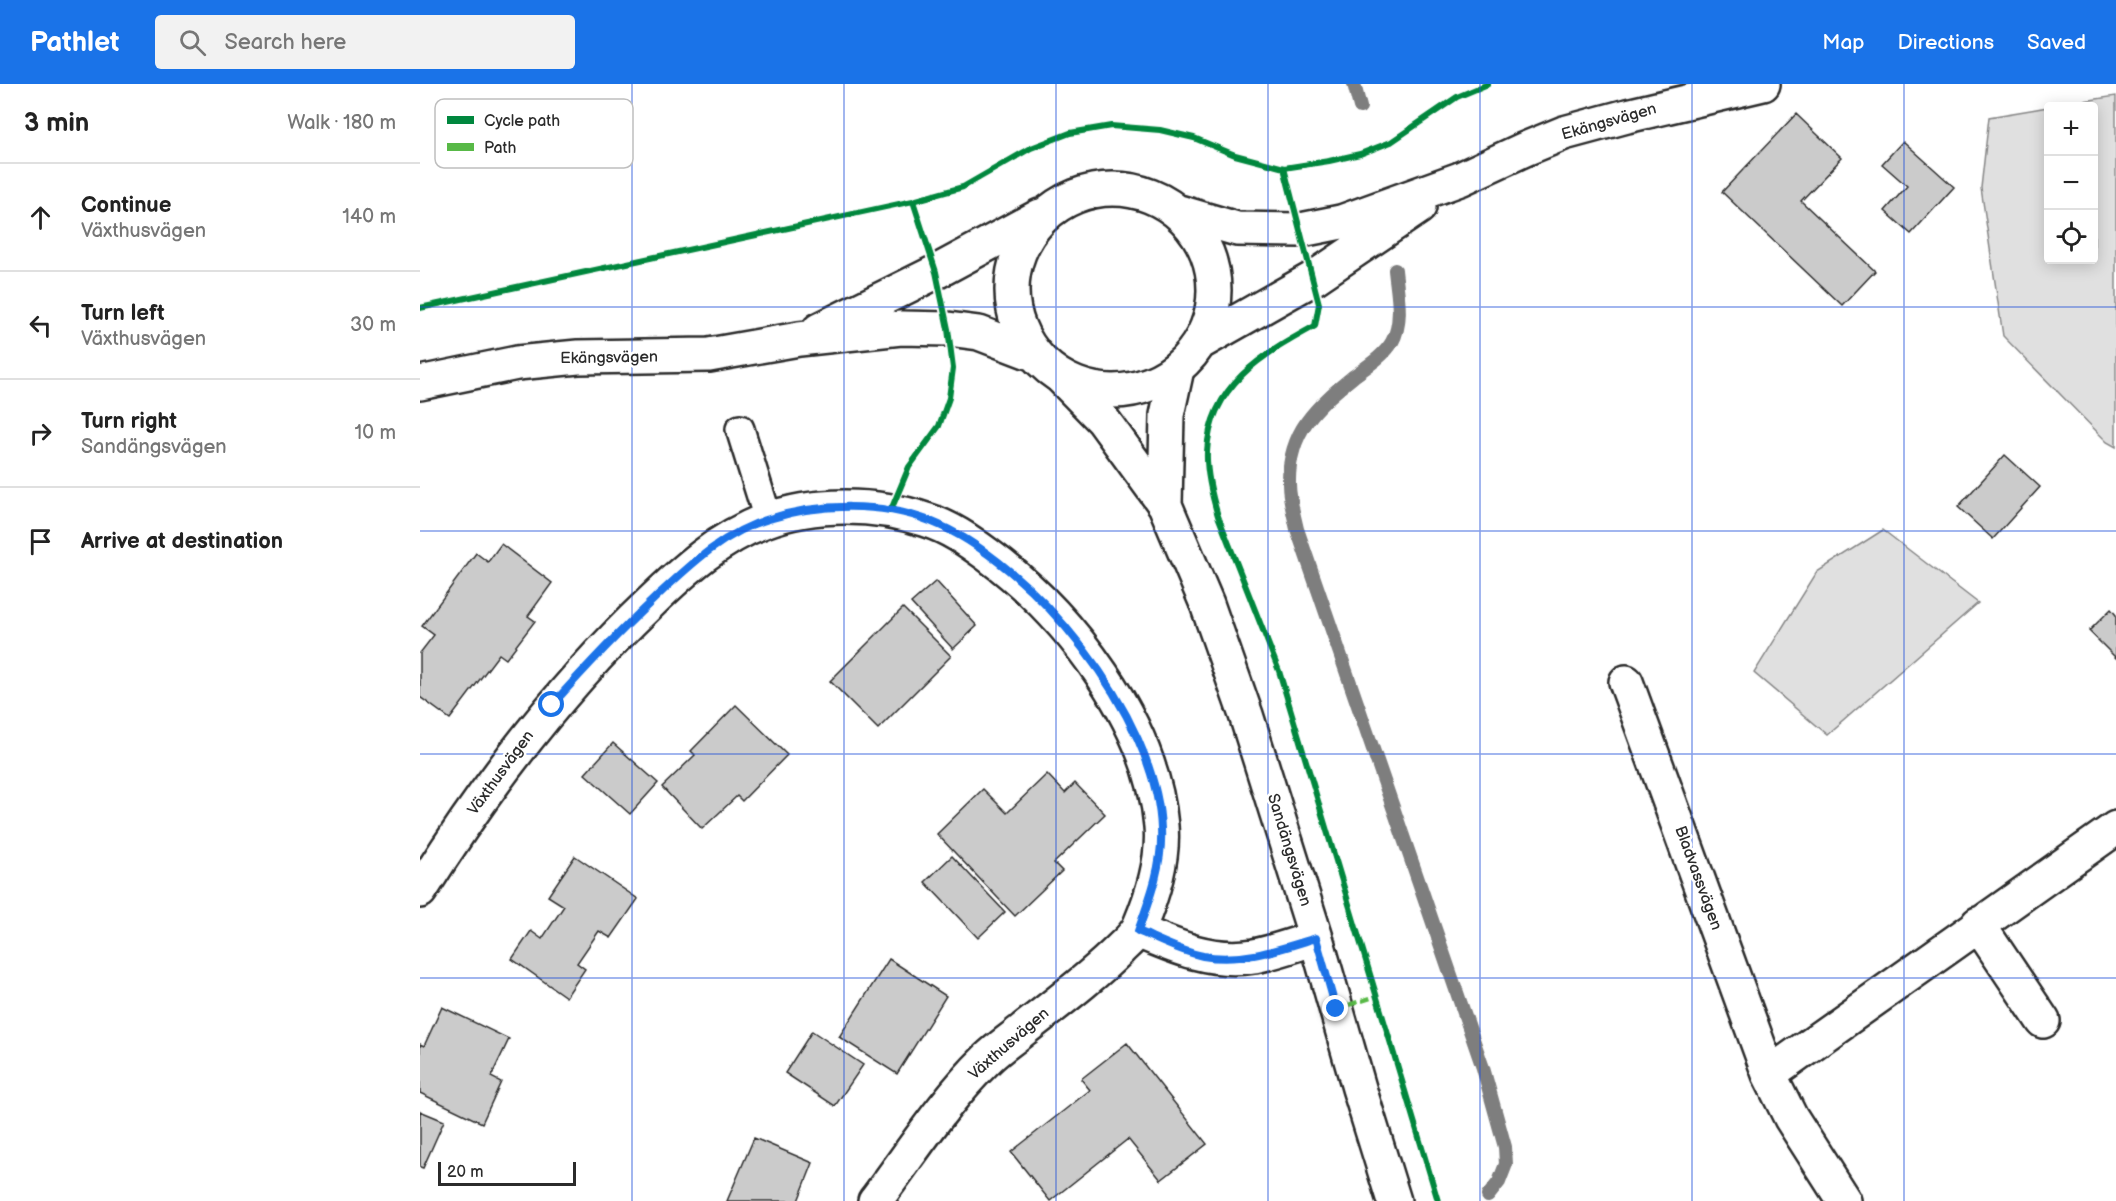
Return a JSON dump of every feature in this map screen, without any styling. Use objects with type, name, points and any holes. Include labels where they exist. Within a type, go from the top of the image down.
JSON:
[{"type":"street","name":"Ekängsvägen","points":[[1179,212],[1237,229],[1301,230],[1341,222],[1460,178],[1564,134],[1627,116],[1763,84]]},
{"type":"street","name":"Ekängsvägen","points":[[1200,342],[1314,278],[1460,178]]},
{"type":"street","points":[[1106,188],[1145,193],[1163,200],[1179,212],[1202,239],[1214,272],[1215,290],[1208,326],[1200,342],[1177,369],[1141,388],[1100,391],[1062,378],[1046,368],[1023,336],[1012,297],[1017,258],[1025,239],[1036,223],[1068,198],[1087,191],[1106,188]]},
{"type":"street","name":"Ekängsvägen","points":[[799,339],[936,272],[1052,209]]},
{"type":"street","name":"Ekängsvägen","points":[[420,382],[517,363],[578,357],[710,356],[799,339],[901,328],[948,329],[979,333],[1034,354]]},
{"type":"street","name":"Sandängsvägen","points":[[1166,506],[1167,415],[1177,369]]},
{"type":"street","name":"Sandängsvägen","points":[[1062,378],[1103,420],[1166,506],[1207,604],[1242,704],[1316,938],[1394,1201]]},
{"type":"street","name":"Växthusvägen","points":[[420,891],[496,777],[552,705],[613,638],[678,576],[718,544],[768,519],[806,510],[862,508],[891,510],[930,521],[968,540],[1034,593],[1070,632],[1103,676],[1148,762],[1161,828],[1159,860],[1152,893],[1138,931],[1084,981],[991,1055],[965,1081],[875,1201]]},
{"type":"street","name":"Bladvassvägen","points":[[1626,682],[1769,1074],[1791,1118],[1844,1201]]},
{"type":"street","points":[[1769,1074],[2116,828]]},
{"type":"street","points":[[1978,924],[2043,1021]]},
{"type":"street","points":[[1138,931],[1203,956],[1228,958],[1254,956],[1316,938]]},
{"type":"lane","points":[[740,429],[768,519]]},
{"type":"shaded area","points":[[2116,96],[2116,447],[2107,442],[2003,336],[1981,188],[1989,117],[2044,108],[2044,264],[2098,264],[2098,102],[2076,102]]},
{"type":"shaded area","points":[[1883,530],[1978,603],[1827,735],[1754,673],[1817,572]]},
{"type":"building","points":[[1796,114],[1842,158],[1801,201],[1875,271],[1842,306],[1722,192]]},
{"type":"building","points":[[1903,141],[1954,187],[1911,234],[1885,211],[1907,186],[1882,164]]},
{"type":"building","points":[[2005,455],[2040,487],[1993,539],[1958,507]]},
{"type":"building","points":[[501,544],[552,583],[528,616],[535,621],[506,659],[499,654],[450,719],[420,697],[420,653],[434,635],[422,626],[476,553],[488,562]]},
{"type":"building","points":[[936,581],[977,626],[953,649],[911,603]]},
{"type":"building","points":[[903,608],[951,656],[878,729],[830,681]]},
{"type":"building","points":[[2111,609],[2116,615],[2116,658],[2089,631]]},
{"type":"building","points":[[736,705],[787,755],[742,801],[737,796],[702,829],[662,787],[695,755],[691,751]]},
{"type":"building","points":[[613,743],[658,783],[630,814],[585,774]]},
{"type":"building","points":[[1047,774],[1065,793],[1075,783],[1105,814],[1054,863],[1062,871],[1015,916],[937,834],[983,789],[1007,813]]},
{"type":"building","points":[[575,856],[638,899],[611,938],[599,931],[577,963],[585,969],[566,997],[512,959],[531,931],[542,939],[564,906],[548,896]]},
{"type":"building","points":[[952,856],[1005,912],[978,938],[925,882]]},
{"type":"building","points":[[889,959],[946,996],[897,1074],[839,1037]]},
{"type":"building","points":[[442,1007],[509,1039],[491,1077],[501,1082],[482,1123],[420,1093],[420,1044],[424,1046]]},
{"type":"building","points":[[812,1031],[863,1065],[835,1106],[785,1073]]},
{"type":"building","points":[[1127,1043],[1207,1144],[1161,1180],[1128,1139],[1050,1201],[1011,1152],[1090,1090],[1081,1079]]},
{"type":"building","points":[[420,1111],[444,1121],[423,1168],[420,1167]]},
{"type":"building","points":[[754,1138],[813,1163],[798,1201],[727,1201]]},
{"type":"waterway","points":[[1354,84],[1360,107]]},
{"type":"waterway","points":[[1395,270],[1399,316],[1396,334],[1380,357],[1328,398],[1307,422],[1293,449],[1289,490],[1297,529],[1483,1068],[1505,1147],[1506,1164],[1499,1182],[1488,1196]]},
{"type":"marked path","points":[[1336,1009],[1377,996]]},
{"type":"cycle path","points":[[420,308],[913,201],[963,187],[1031,148],[1070,133],[1111,126],[1160,130],[1194,138],[1235,155],[1284,168],[1329,161],[1360,154],[1391,142],[1457,97],[1488,84]]},
{"type":"cycle path","points":[[1284,168],[1319,304],[1315,326],[1258,361],[1229,390],[1218,408],[1210,429],[1207,452],[1208,476],[1218,516],[1279,671],[1438,1201]]},
{"type":"cycle path","points":[[891,510],[909,467],[939,426],[949,398],[953,368],[948,329],[936,272],[913,201]]},
{"type":"route","points":[[552,705],[613,638],[678,576],[718,544],[744,529],[768,519],[806,510],[836,508],[891,510],[930,521],[968,540],[1034,593],[1070,632],[1103,676],[1128,721],[1148,762],[1161,828],[1159,860],[1152,893],[1138,931],[1203,956],[1228,958],[1254,956],[1316,938],[1336,1009]]}]
